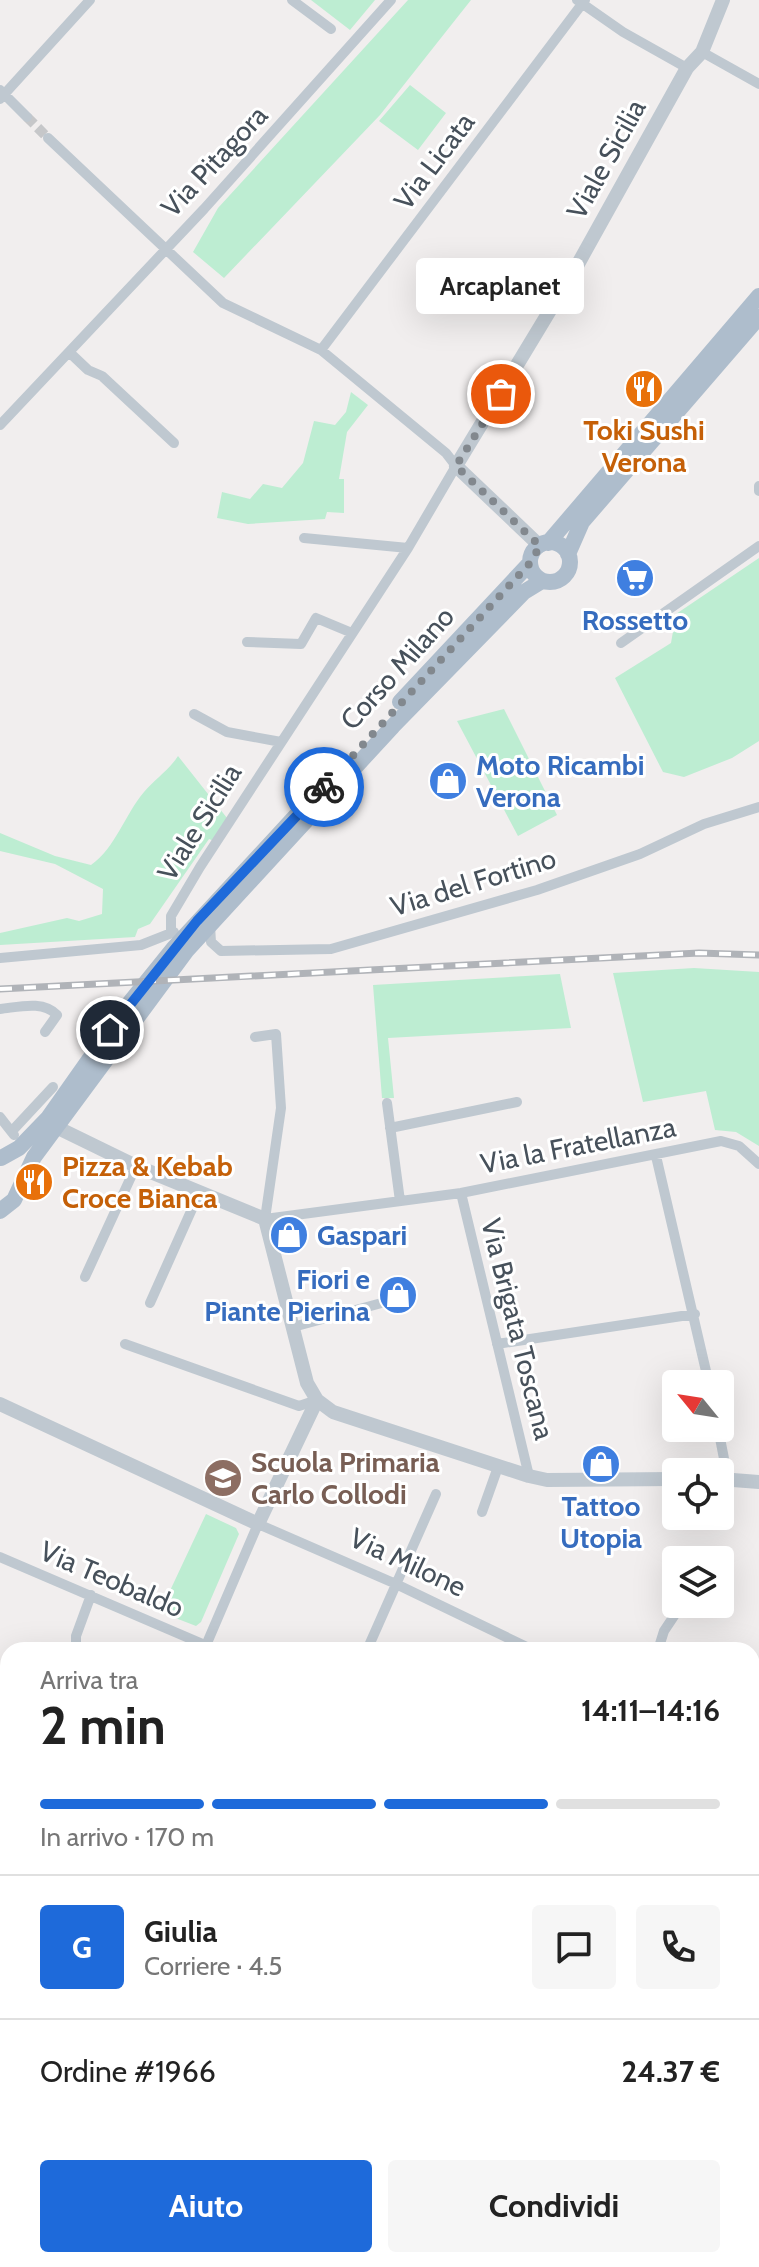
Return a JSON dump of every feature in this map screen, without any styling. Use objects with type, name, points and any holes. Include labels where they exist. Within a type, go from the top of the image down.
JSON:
[{"type":"main road","points":[[759,296],[544,544],[530,563],[533,573],[542,581],[562,578],[568,570],[568,554],[582,522],[759,317]]},
{"type":"main road","points":[[544,544],[562,547],[568,554]]},
{"type":"main road","name":"Corso Milano","points":[[151,986],[163,960],[190,929],[530,563]]},
{"type":"main road","name":"Corso Milano","points":[[151,986],[423,694],[524,592],[542,581]]},
{"type":"main road","points":[[0,1211],[14,1200],[19,1183],[151,986]]},
{"type":"main road","points":[[0,1158],[19,1148],[48,1118],[151,986]]},
{"type":"main road","points":[[0,1158],[10,1163],[19,1183]]},
{"type":"street","points":[[27,117],[1,95],[90,0]]},
{"type":"street","points":[[292,0],[331,29]]},
{"type":"street","name":"Via Pitagora","points":[[0,425],[166,250],[391,0]]},
{"type":"street","name":"Viale Sicilia","points":[[171,933],[169,925],[175,908],[408,548],[578,264],[687,68],[702,52],[723,0]]},
{"type":"street","points":[[582,1],[623,32],[687,68]]},
{"type":"street","name":"Via Licata","points":[[321,350],[582,1]]},
{"type":"street","points":[[702,52],[759,84]]},
{"type":"street","points":[[48,138],[223,303],[321,350],[446,453],[456,466],[544,544]]},
{"type":"street","points":[[69,352],[88,370],[102,376],[174,443]]},
{"type":"street","points":[[304,538],[408,548]]},
{"type":"street","points":[[621,643],[759,546]]},
{"type":"street","points":[[247,642],[301,644],[316,618],[352,633]]},
{"type":"street","name":"Viale Sicilia","points":[[194,714],[227,732],[281,742]]},
{"type":"street","name":"Via del Fortino","points":[[210,925],[211,942],[221,951],[331,949],[469,910],[640,854],[704,824],[759,807]]},
{"type":"street","points":[[0,958],[146,944],[190,929]]},
{"type":"street","points":[[146,944],[160,953],[163,960]]},
{"type":"street","points":[[0,1009],[43,1006],[52,1009],[57,1015],[45,1032]]},
{"type":"street","points":[[255,1037],[276,1034],[281,1108],[265,1219],[307,1383],[317,1400],[352,1421],[529,1476],[547,1480],[662,1479]]},
{"type":"street","points":[[12,1131],[53,1087]]},
{"type":"street","name":"Via la Fratellanza","points":[[390,1128],[517,1102]]},
{"type":"street","points":[[387,1103],[400,1201]]},
{"type":"street","points":[[0,1117],[12,1131],[19,1148]]},
{"type":"street","points":[[56,1127],[136,1166],[265,1219]]},
{"type":"street","name":"Via la Fratellanza","points":[[265,1219],[461,1193],[721,1141],[739,1146],[759,1164]]},
{"type":"street","points":[[656,1156],[706,1370]]},
{"type":"street","points":[[85,1277],[136,1166]]},
{"type":"street","points":[[150,1303],[200,1191]]},
{"type":"street","name":"Via Brigata Toscana","points":[[461,1193],[529,1476]]},
{"type":"street","points":[[293,1327],[389,1301]]},
{"type":"street","points":[[497,1344],[695,1314]]},
{"type":"street","points":[[125,1344],[299,1406],[317,1400]]},
{"type":"street","points":[[208,1642],[258,1524],[317,1400]]},
{"type":"street","name":"Via Milone","points":[[0,1404],[516,1642]]},
{"type":"street","points":[[482,1512],[498,1467]]},
{"type":"street","points":[[734,1480],[759,1482]]},
{"type":"street","points":[[371,1642],[436,1494]]},
{"type":"street","name":"Via Teobaldo","points":[[0,1557],[192,1642]]},
{"type":"street","points":[[76,1642],[91,1595]]},
{"type":"street","points":[[661,1642],[673,1618]]},
{"type":"green space","points":[[311,0],[375,0],[350,30]]},
{"type":"green space","points":[[408,0],[471,0],[380,115],[224,278],[193,252],[218,208]]},
{"type":"green space","points":[[410,85],[446,113],[418,150],[379,121]]},
{"type":"green space","points":[[351,392],[368,405],[347,432],[339,479],[344,479],[344,513],[327,512],[325,519],[248,524],[217,518],[222,492],[250,499],[263,484],[282,488],[303,463],[314,421],[335,425],[346,412]]},
{"type":"green space","points":[[759,558],[759,741],[732,758],[684,777],[663,772],[615,678],[671,643],[676,614]]},
{"type":"green space","points":[[504,709],[557,815],[518,836],[457,721]]},
{"type":"green space","points":[[178,756],[227,818],[214,841],[209,839],[150,924],[138,929],[135,937],[0,945],[0,933],[67,918],[79,921],[102,914],[103,889],[55,864],[0,851],[0,833],[55,856],[91,865],[107,849],[144,792]]},
{"type":"green space","points":[[694,968],[759,972],[759,1146],[736,1132],[715,1130],[706,1091],[643,1102],[613,973]]},
{"type":"green space","points":[[560,974],[571,1028],[388,1038],[394,1098],[382,1098],[373,985]]},
{"type":"green space","points":[[206,1514],[236,1528],[239,1534],[201,1622],[196,1626],[160,1612]]},
{"type":"tunnel","points":[[27,117],[48,138]]},
{"type":"railway","points":[[0,989],[699,953],[759,955]]},
{"type":"way so far","points":[[324,787],[530,563],[533,553],[540,546],[456,466],[501,394]]},
{"type":"place","name":"Toki Sushi Verona","points":[[644,389]]},
{"type":"place","name":"Arcaplanet","points":[[501,394]]},
{"type":"place","name":"Rossetto","points":[[635,578]]},
{"type":"place","name":"Moto Ricambi Verona","points":[[448,781]]},
{"type":"place","name":"Pizza & Kebab Croce Bianca","points":[[34,1182]]},
{"type":"place","name":"Gaspari","points":[[289,1235]]},
{"type":"place","name":"Fiori e Piante Pierina","points":[[398,1295]]},
{"type":"place","name":"Tattoo Utopia","points":[[601,1464]]},
{"type":"place","name":"Scuola Primaria Carlo Collodi","points":[[223,1478]]},
{"type":"route","points":[[110,1030],[197,921],[292,817],[324,787]]}]
